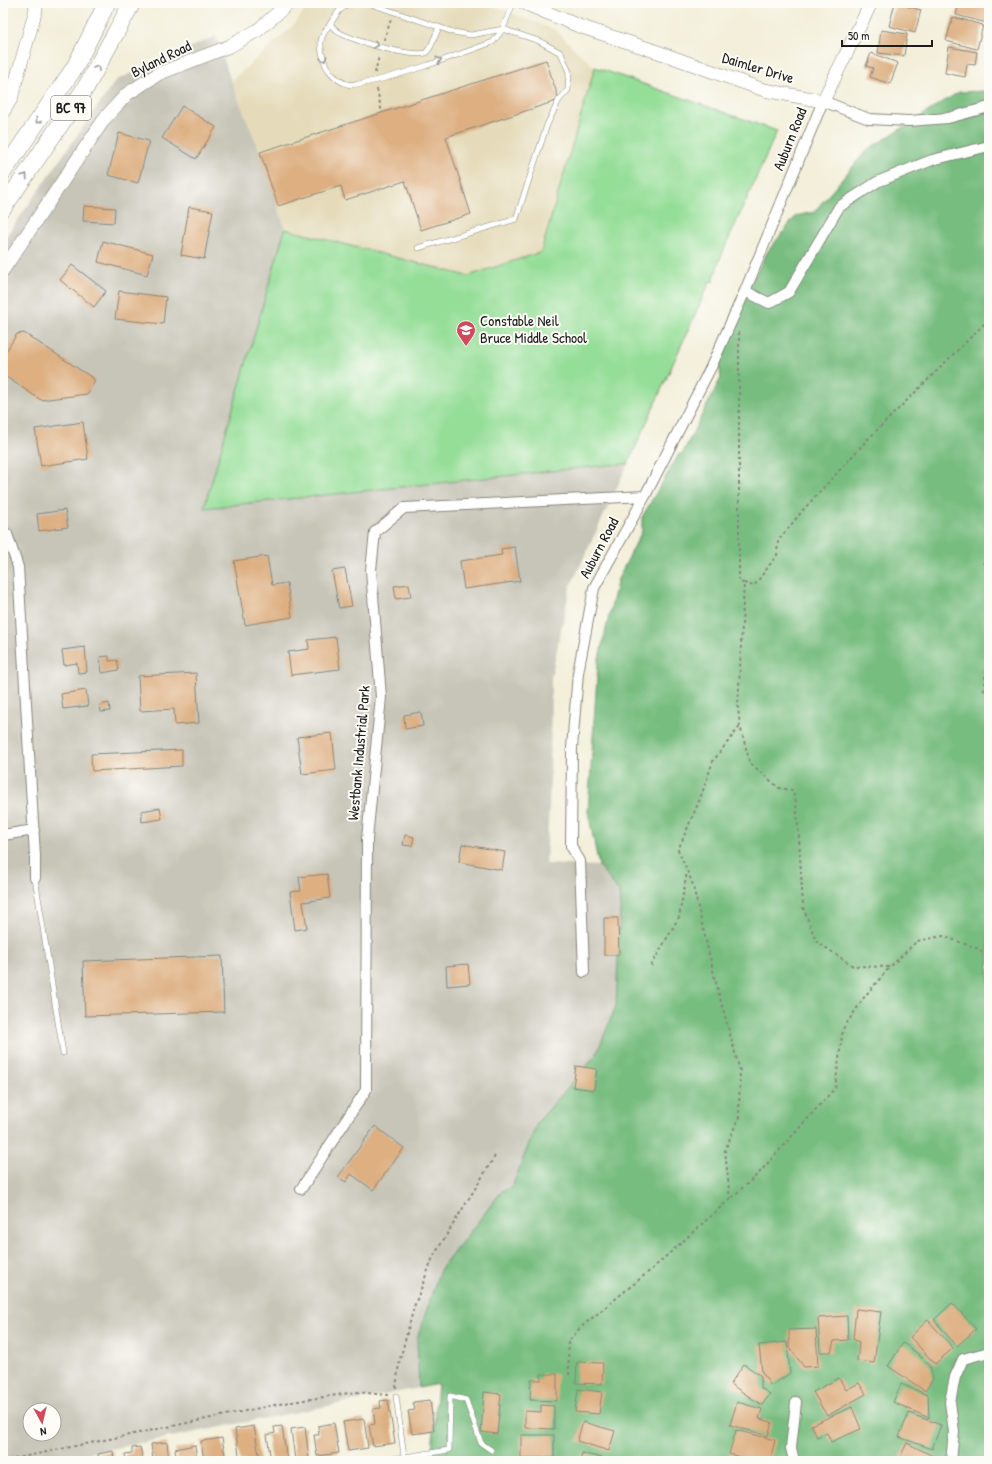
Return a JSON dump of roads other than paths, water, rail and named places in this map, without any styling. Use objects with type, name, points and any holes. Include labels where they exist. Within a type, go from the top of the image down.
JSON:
[{"type":"highway","name":"BC 97","points":[[3,172],[75,67],[107,3]]},
{"type":"highway","name":"BC 97","points":[[3,208],[86,87],[132,3]]},
{"type":"street","points":[[3,112],[11,99],[36,9],[35,3]]},
{"type":"street","name":"Byland Road","points":[[3,270],[105,118],[127,94],[158,74],[230,46],[258,30],[288,3]]},
{"type":"street","name":"Daimler Drive","points":[[524,3],[578,26],[655,51],[764,90],[823,102],[869,119],[909,121],[948,118],[989,107]]},
{"type":"street","name":"Auburn Road","points":[[584,972],[580,860],[571,846],[572,748],[578,673],[594,588],[645,496],[711,368],[745,291],[823,102],[871,3]]},
{"type":"street","points":[[745,291],[768,304],[789,292],[839,207],[877,182],[932,160],[989,146]]},
{"type":"street","name":"Westbank Industrial Park","points":[[301,1189],[366,1090],[367,839],[381,697],[371,570],[375,532],[404,508],[645,496]]},
{"type":"street","points":[[3,531],[7,534],[18,567],[34,830],[35,878]]},
{"type":"street","points":[[3,835],[34,830]]},
{"type":"street","points":[[951,1461],[954,1432],[950,1402],[955,1378],[964,1359],[989,1352]]},
{"type":"street","points":[[794,1461],[791,1448],[796,1402]]},
{"type":"lane","points":[[349,3],[339,11],[322,34],[320,46],[324,63],[335,77],[348,84],[372,82],[493,42],[504,29],[513,3]]},
{"type":"lane","points":[[368,3],[453,32],[471,35],[504,29],[539,41],[561,53],[569,72],[568,90],[559,100],[547,125],[516,220],[418,248]]},
{"type":"lane","points":[[330,24],[342,34],[417,55],[426,53],[429,50],[439,27]]},
{"type":"lane","points":[[35,878],[63,1053]]},
{"type":"lane","points":[[396,1396],[404,1456]]},
{"type":"lane","points":[[379,1461],[449,1450],[450,1396],[466,1400],[481,1444],[491,1450]]},
{"type":"place","name":"Constable Neil Bruce Middle School","points":[[466,347]]}]
